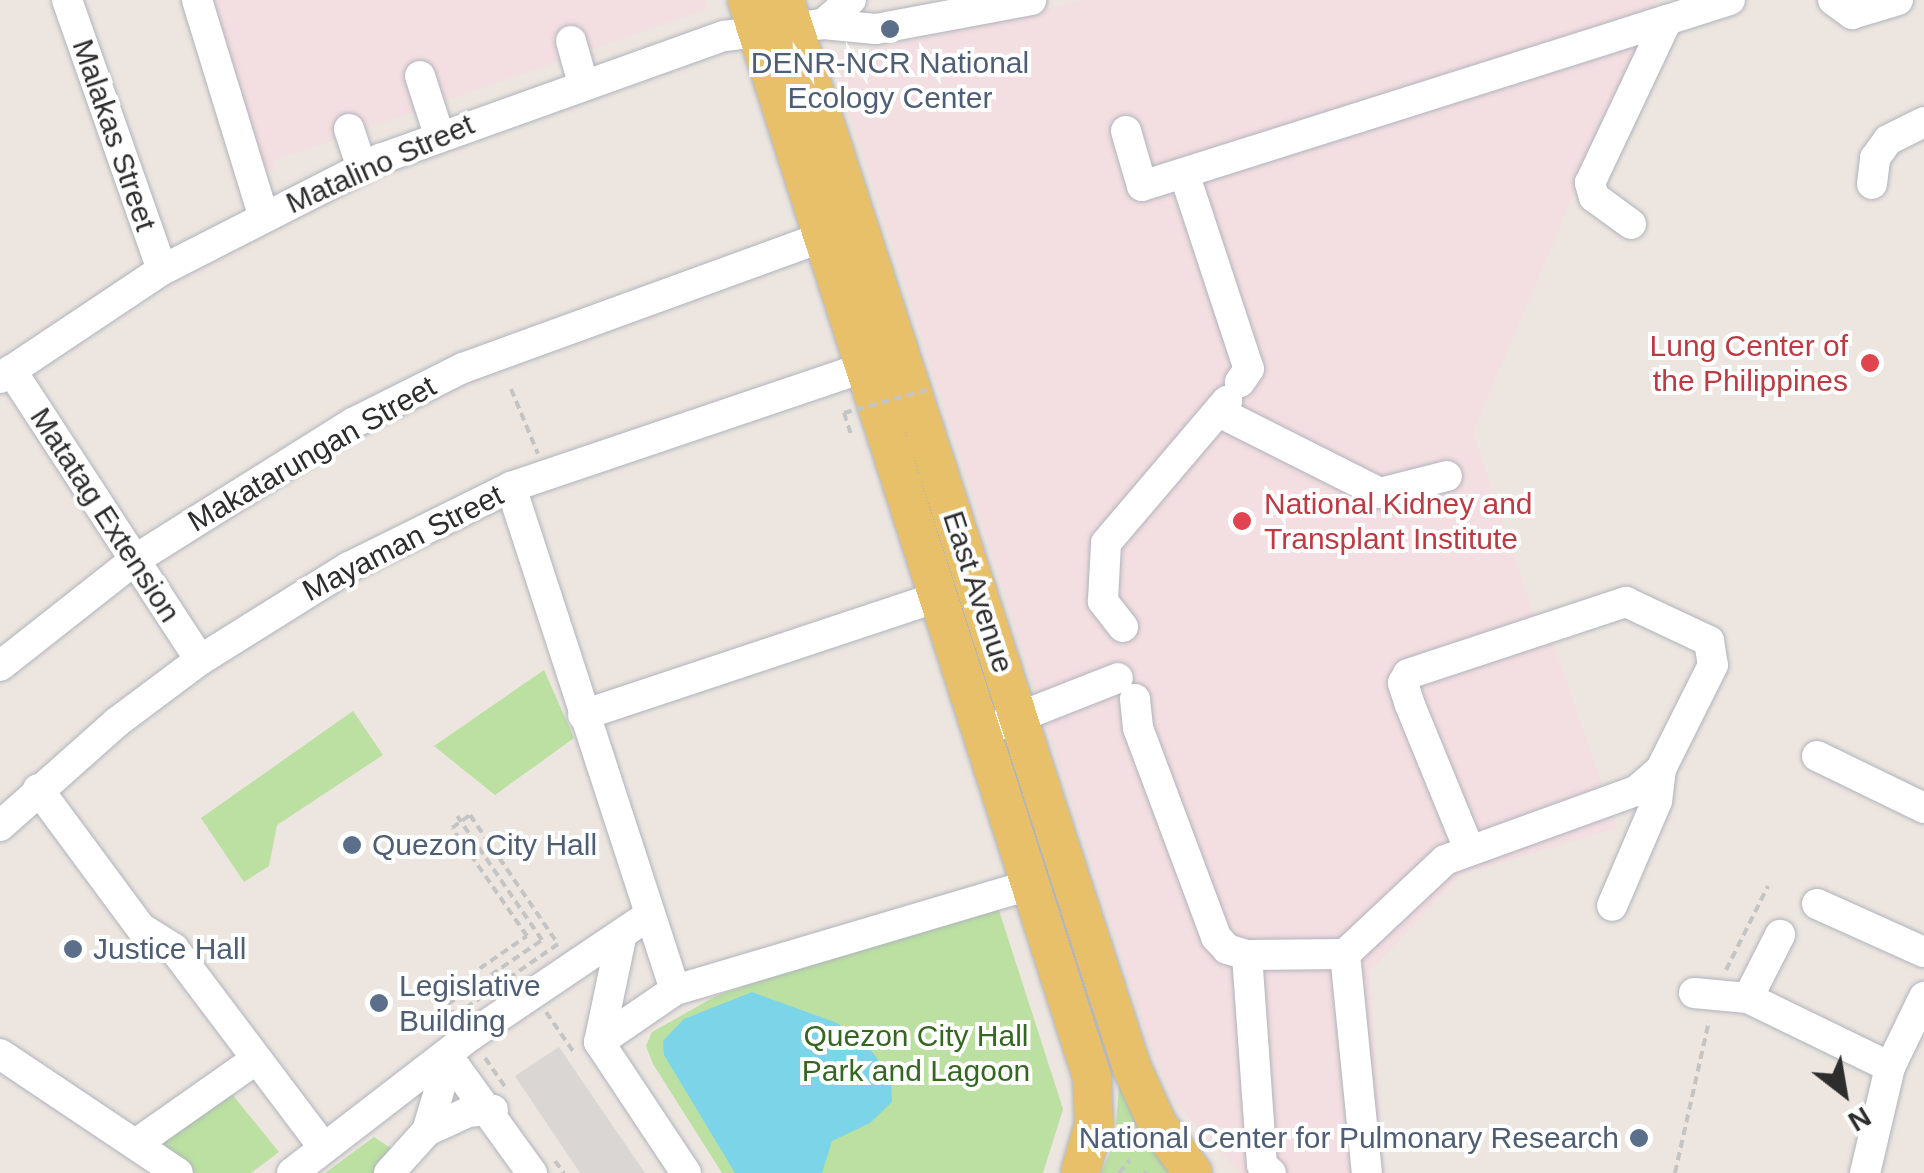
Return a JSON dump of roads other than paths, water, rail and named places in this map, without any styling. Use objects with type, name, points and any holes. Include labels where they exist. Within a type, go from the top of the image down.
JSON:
[{"type":"main road","name":"East Avenue","points":[[781,15],[807,241],[864,367],[1094,1088],[1092,1136],[1080,1173]]},
{"type":"main road","name":"East Avenue","points":[[781,15],[1031,715],[1136,1077],[1158,1125],[1194,1173]]},
{"type":"street","name":"Malakas Street","points":[[68,0],[162,270]]},
{"type":"street","points":[[197,0],[262,216]]},
{"type":"street","points":[[781,15],[852,0]]},
{"type":"street","points":[[781,15],[876,30],[1031,0]]},
{"type":"street","points":[[1126,131],[1131,175],[1142,186],[1730,0]]},
{"type":"street","points":[[1834,0],[1852,14],[1898,0]]},
{"type":"street","name":"Matalino Street","points":[[5,374],[162,270],[362,168],[439,134],[781,15]]},
{"type":"street","points":[[1631,224],[1588,191],[1667,20]]},
{"type":"street","points":[[571,40],[584,84]]},
{"type":"street","points":[[420,76],[439,134]]},
{"type":"street","points":[[1872,184],[1875,158],[1888,140],[1924,122]]},
{"type":"street","points":[[350,130],[362,168]]},
{"type":"street","points":[[1184,174],[1234,391],[1380,494],[1446,476]]},
{"type":"street","name":"Makatarungan Street","points":[[0,666],[136,560],[353,423],[463,368],[807,241]]},
{"type":"street","name":"Mayaman Street","points":[[0,826],[38,789],[200,660],[349,567],[512,487],[864,367]]},
{"type":"street","name":"Matatag Extension","points":[[5,374],[136,560],[200,660]]},
{"type":"street","points":[[1123,627],[1103,601],[1106,543],[1234,391]]},
{"type":"street","points":[[512,487],[675,990]]},
{"type":"street","points":[[583,714],[938,597]]},
{"type":"street","points":[[1469,849],[1404,683],[1415,670],[1626,602],[1708,641],[1713,665],[1661,769],[1658,801],[1612,906]]},
{"type":"street","points":[[982,732],[1123,683],[1216,936],[1226,949],[1247,955],[1345,954],[1430,870],[1469,849],[1636,791],[1661,769]]},
{"type":"street","points":[[1817,756],[1924,808]]},
{"type":"street","points":[[38,789],[141,928],[174,949],[324,1148]]},
{"type":"street","points":[[599,1042],[675,990],[1030,884]]},
{"type":"street","points":[[1817,904],[1924,952]]},
{"type":"street","points":[[292,1173],[448,1058],[470,1036],[621,938],[648,916]]},
{"type":"street","points":[[1748,998],[1780,935]]},
{"type":"street","points":[[621,938],[599,1042],[686,1173]]},
{"type":"street","points":[[1345,954],[1367,1173]]},
{"type":"street","points":[[1247,955],[1262,1164],[1271,1173]]},
{"type":"street","points":[[1705,991],[1748,998],[1890,1067]]},
{"type":"street","points":[[1865,1173],[1890,1067],[1924,997]]},
{"type":"street","points":[[0,1054],[178,1173]]},
{"type":"street","points":[[448,1058],[492,1110],[532,1173]]},
{"type":"street","points":[[427,1131],[448,1058]]},
{"type":"street","points":[[137,1143],[255,1060]]},
{"type":"street","points":[[390,1173],[427,1131],[468,1112],[492,1110]]},
{"type":"water","points":[[752,992],[837,1023],[868,1046],[891,1078],[892,1102],[870,1123],[832,1141],[822,1173],[735,1173],[664,1055],[663,1041],[684,1019]]},
{"type":"place","name":"DENR-NCR National Ecology Center","points":[[890,29]]},
{"type":"place","name":"Lung Center of the Philippines","points":[[1870,363]]},
{"type":"place","name":"National Kidney and Transplant Institute","points":[[1242,521]]},
{"type":"place","name":"Quezon City Hall","points":[[352,845]]},
{"type":"place","name":"Justice Hall","points":[[73,949]]},
{"type":"place","name":"Legislative Building","points":[[379,1003]]},
{"type":"place","name":"National Center for Pulmonary Research","points":[[1639,1138]]},
{"type":"park label","name":"Quezon City Hall Park and Lagoon","points":[[916,1053]]}]
